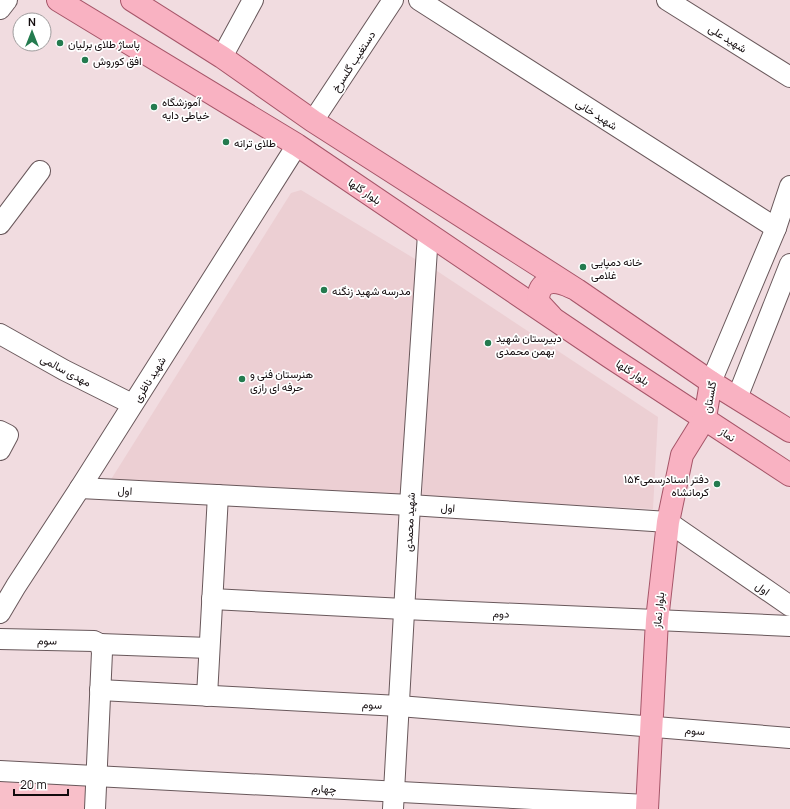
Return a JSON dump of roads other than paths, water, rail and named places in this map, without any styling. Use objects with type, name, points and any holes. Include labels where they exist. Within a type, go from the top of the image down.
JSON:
[{"type":"main road","name":"بلوار گلها","points":[[58,0],[297,145],[556,321],[665,393]]},
{"type":"main road","points":[[132,0],[222,57],[313,121],[577,290],[710,382],[790,431]]},
{"type":"main road","points":[[450,249],[472,258],[480,259],[489,253],[490,250],[485,238],[465,219]]},
{"type":"main road","points":[[556,321],[538,302],[542,287],[546,283],[559,282],[577,290]]},
{"type":"main road","name":"گلستان","points":[[705,418],[710,382]]},
{"type":"main road","name":"نماز","points":[[665,393],[790,475]]},
{"type":"main road","name":"گلستان","points":[[705,418],[737,398]]},
{"type":"main road","name":"بلوار نماز","points":[[647,807],[657,620],[668,522],[682,455],[705,418]]},
{"type":"street","points":[[0,9],[7,0]]},
{"type":"street","points":[[222,57],[253,0]]},
{"type":"street","name":"دستغیب گلسرخ","points":[[313,121],[393,0]]},
{"type":"street","name":"شهید خانی","points":[[419,0],[776,228]]},
{"type":"street","name":"شهید علی","points":[[667,0],[790,77]]},
{"type":"street","name":"شهید ناظری","points":[[0,613],[8,582],[80,488],[297,145]]},
{"type":"street","points":[[0,224],[40,171]]},
{"type":"street","name":"گلستان","points":[[710,382],[776,228],[790,186]]},
{"type":"street","name":"شهید محمدی","points":[[394,800],[410,505],[428,234]]},
{"type":"street","points":[[737,398],[790,264]]},
{"type":"street","name":"مهدی سالمی","points":[[0,334],[64,370],[132,404]]},
{"type":"street","points":[[0,431],[8,435],[0,450]]},
{"type":"street","name":"اول","points":[[80,488],[410,505],[668,522],[790,606]]},
{"type":"street","points":[[207,696],[218,495]]},
{"type":"street","name":"دوم","points":[[212,598],[404,609],[790,626]]},
{"type":"street","name":"سوم","points":[[0,639],[94,641],[100,644],[210,648]]},
{"type":"street","points":[[95,809],[102,652],[100,644]]},
{"type":"street","name":"سوم","points":[[100,690],[399,706],[790,738]]},
{"type":"street","name":"چهارم","points":[[0,772],[96,776],[394,800],[647,807]]},
{"type":"place","name":"پاساژ طلای برلیان","points":[[60,43]]},
{"type":"place","name":"افق کوروش","points":[[85,60]]},
{"type":"place","name":"آموزشگاه خیاطی دایه","points":[[154,107]]},
{"type":"place","name":"طلای ترانه","points":[[226,142]]},
{"type":"place","name":"خانه دمپایی غلامی","points":[[583,267]]},
{"type":"place","name":"مدرسه شهید زنگنه","points":[[324,290]]},
{"type":"place","name":"دبیرستان شهید بهمن محمدی","points":[[488,343]]},
{"type":"place","name":"هنرستان فنی و حرفه ای رازی","points":[[242,379]]},
{"type":"place","name":"دفتر اسنادرسمی۱۵۴ کرمانشاه","points":[[717,484]]}]
